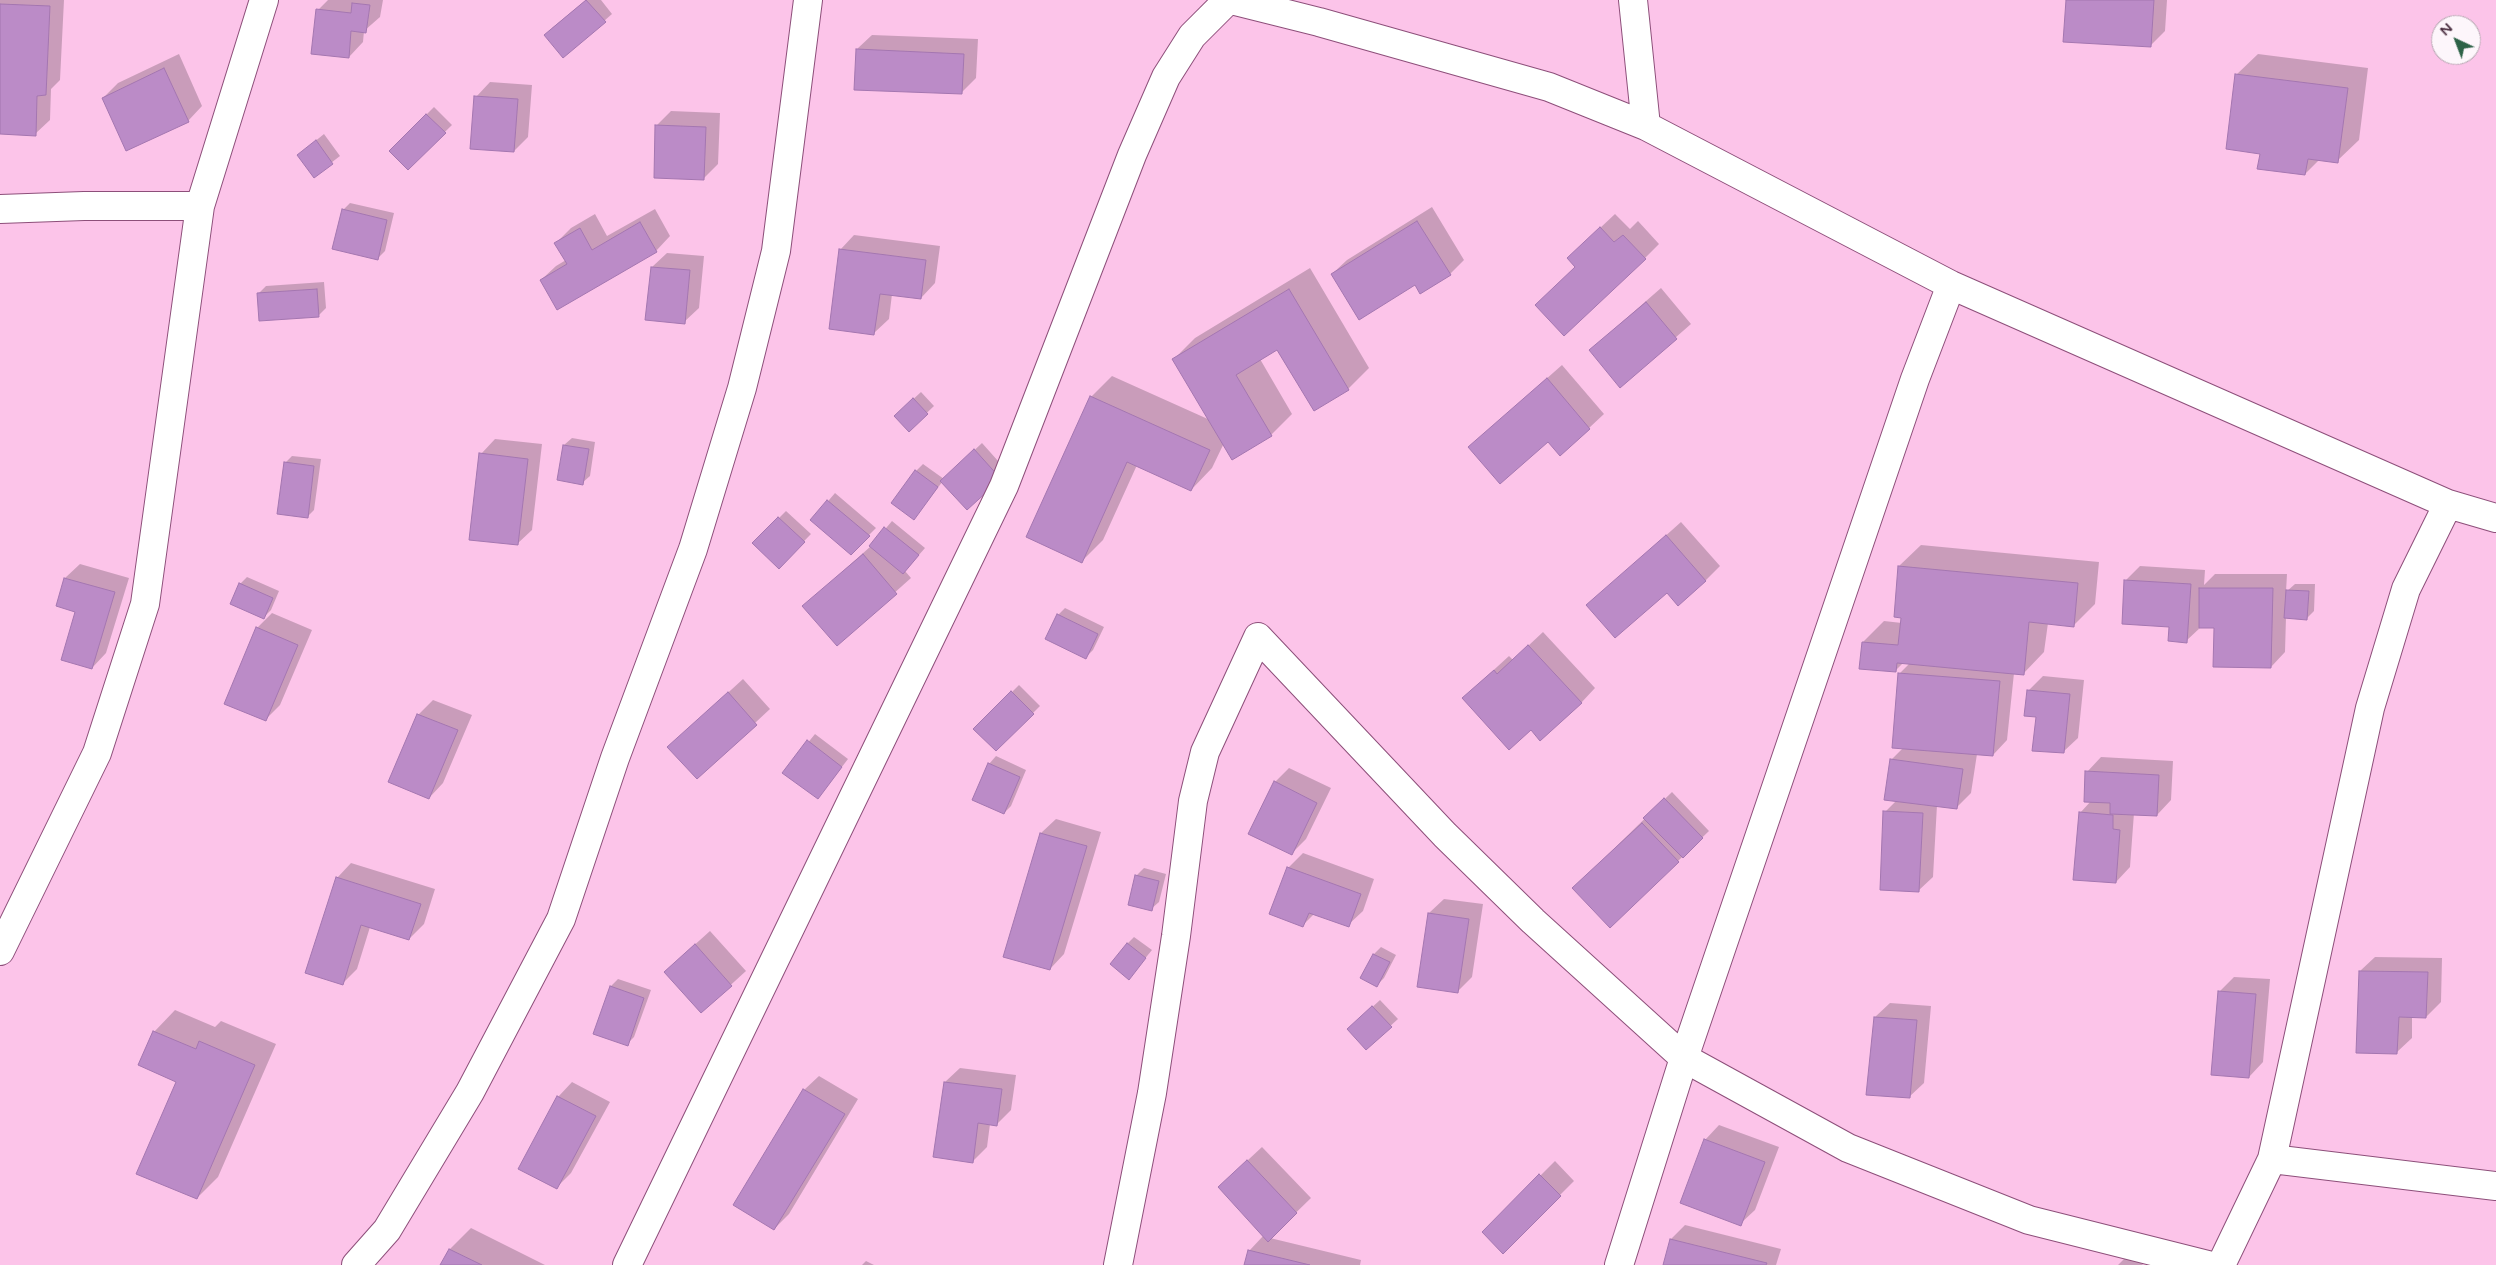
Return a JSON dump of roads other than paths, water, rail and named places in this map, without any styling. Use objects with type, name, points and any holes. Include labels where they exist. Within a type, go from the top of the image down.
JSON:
[{"type":"street","points":[[0,951],[97,754],[145,604],[200,206],[264,0]]},
{"type":"street","points":[[356,1265],[387,1230],[470,1092],[561,919],[615,758],[693,549],[742,388],[776,251],[808,0]]},
{"type":"street","points":[[627,1265],[1004,486],[1132,155],[1166,76],[1192,36],[1230,0],[1319,22],[1549,87],[1646,126],[1951,285],[2448,504],[2496,518]]},
{"type":"street","points":[[1633,0],[1646,126]]},
{"type":"street","points":[[0,209],[84,206],[200,206]]},
{"type":"street","points":[[1619,1265],[1684,1058],[1915,379],[1951,285]]},
{"type":"street","points":[[2221,1265],[2272,1159],[2370,708],[2406,589],[2448,504]]},
{"type":"street","points":[[1118,1265],[1152,1093],[1176,936],[1193,801],[1205,752],[1258,637],[1445,835],[1533,921],[1684,1058],[1848,1148],[2029,1220],[2208,1265]]},
{"type":"street","points":[[2272,1159],[2496,1186]]}]
